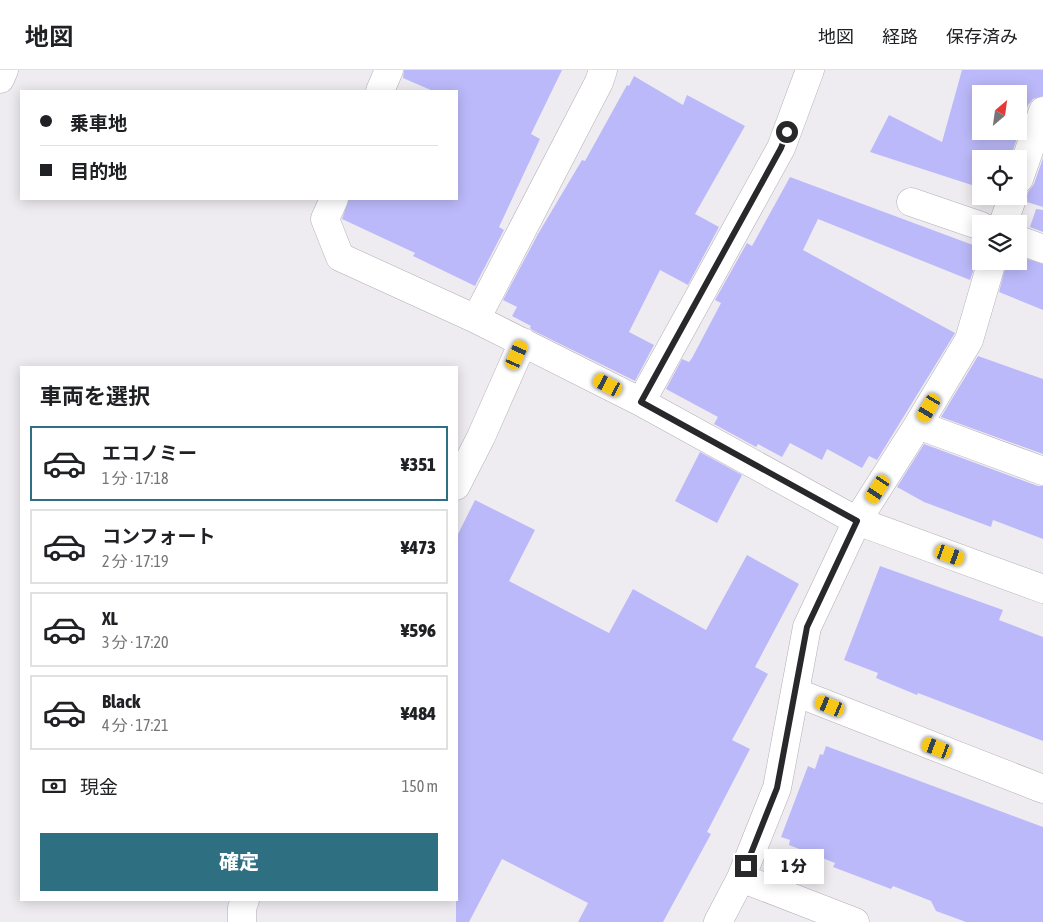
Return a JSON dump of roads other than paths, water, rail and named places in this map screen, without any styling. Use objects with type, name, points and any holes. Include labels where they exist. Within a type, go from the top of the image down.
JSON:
[{"type":"street","points":[[0,79],[4,70]]},
{"type":"street","points":[[380,90],[389,70]]},
{"type":"street","points":[[476,319],[604,70]]},
{"type":"street","points":[[641,402],[781,148],[810,70]]},
{"type":"street","points":[[1027,156],[1043,111]]},
{"type":"street","points":[[334,200],[325,219],[340,256],[476,319],[641,402],[857,521],[1043,590]]},
{"type":"street","points":[[911,202],[972,223]]},
{"type":"street","points":[[1027,243],[1043,249]]},
{"type":"street","points":[[718,922],[741,878],[777,788],[807,627],[857,521],[918,426],[969,340],[989,270]]},
{"type":"street","points":[[458,482],[481,437],[523,342]]},
{"type":"street","points":[[918,426],[1043,471]]},
{"type":"street","points":[[795,692],[1043,789]]},
{"type":"street","points":[[741,878],[855,922]]},
{"type":"street","points":[[242,922],[242,908],[245,901]]}]
